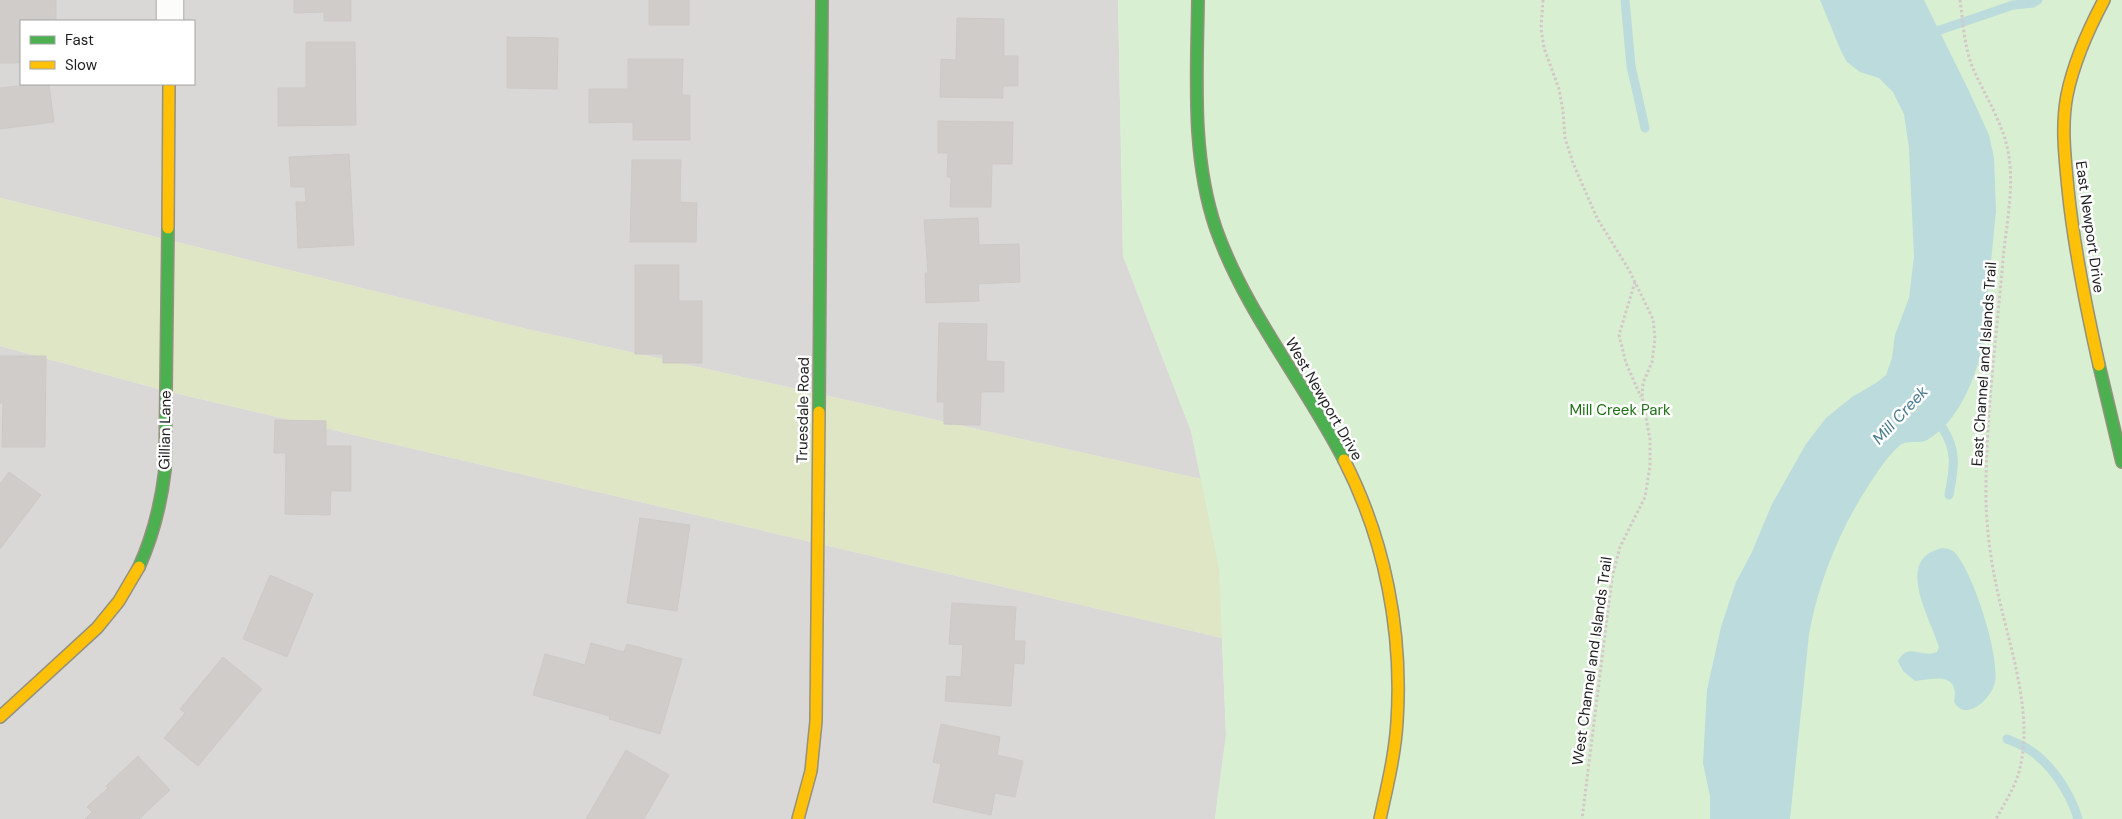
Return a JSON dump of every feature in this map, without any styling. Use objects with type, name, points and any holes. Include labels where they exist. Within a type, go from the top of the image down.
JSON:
[{"type":"street","points":[[170,0],[170,20]]},
{"type":"street","name":"Truesdale Road","points":[[798,819],[811,770],[816,721],[822,0]]},
{"type":"street","name":"West Newport Drive","points":[[1198,0],[1197,108],[1202,175],[1217,229],[1245,294],[1333,440],[1365,505],[1385,568],[1395,630],[1399,698],[1390,787],[1380,819]]},
{"type":"street","name":"East Newport Drive","points":[[2104,0],[2090,25],[2075,64],[2065,110],[2065,158],[2079,272],[2122,462]]},
{"type":"street","name":"Gillian Lane","points":[[0,717],[107,617],[135,577],[152,537],[163,492],[165,470],[169,85]]},
{"type":"path","name":"West Channel and Islands Trail","points":[[1543,0],[1541,28],[1544,48],[1559,89],[1565,138],[1573,163],[1597,218],[1635,282],[1653,319],[1655,339],[1652,362],[1643,383],[1642,397],[1650,439],[1650,466],[1644,497],[1620,547],[1612,578],[1582,819]]},
{"type":"path","name":"East Channel and Islands Trail","points":[[1960,0],[1966,43],[1972,66],[1989,102],[2008,151],[2010,178],[2009,212],[1989,404],[1986,506],[1994,578],[2016,674],[2023,730],[2017,778],[1996,819]]},
{"type":"path","points":[[1635,282],[1620,335],[1626,362],[1642,397]]},
{"type":"shaded area","points":[[0,0],[1118,0],[1123,256],[1191,431],[1201,479],[527,329],[0,198]]},
{"type":"shaded area","points":[[0,346],[166,391],[1222,638],[1226,735],[1215,819],[0,819]]},
{"type":"green space","name":"Mill Creek Park","points":[[1118,0],[2122,0],[2122,819],[1215,819],[1226,735],[1219,569],[1191,431],[1123,256]]},
{"type":"green space","points":[[0,198],[527,329],[1201,479],[1736,582],[1703,763],[1222,638],[166,391],[0,346]]},
{"type":"water","name":"Mill Creek","points":[[1820,0],[1924,0],[1969,91],[1989,135],[1994,158],[1996,211],[1983,343],[1971,384],[1957,410],[1938,432],[1927,440],[1901,444],[1890,455],[1859,500],[1832,556],[1813,614],[1809,634],[1790,819],[1710,819],[1710,796],[1703,763],[1707,690],[1721,627],[1736,582],[1752,552],[1772,504],[1806,444],[1826,418],[1852,397],[1886,375],[1892,358],[1895,335],[1909,298],[1914,257],[1909,148],[1904,114],[1893,92],[1879,78],[1860,72],[1847,62]]},
{"type":"water","points":[[1943,548],[1955,553],[1963,564],[1978,597],[1994,654],[1995,682],[1993,688],[1978,706],[1965,710],[1959,708],[1954,702],[1955,692],[1950,681],[1938,678],[1915,681],[1903,671],[1898,661],[1906,652],[1931,654],[1937,652],[1939,647],[1923,605],[1917,576],[1920,563],[1928,554]]},
{"type":"building","points":[[0,0],[56,0],[56,20],[20,20],[20,63],[0,63]]},
{"type":"building","points":[[294,0],[351,0],[351,21],[324,21],[324,12],[294,13]]},
{"type":"building","points":[[649,0],[689,0],[689,25],[649,25]]},
{"type":"building","points":[[957,18],[1004,19],[1004,56],[1018,56],[1018,86],[1003,86],[1003,98],[940,97],[941,59],[956,60]]},
{"type":"building","points":[[507,37],[558,38],[557,89],[507,88]]},
{"type":"building","points":[[306,42],[355,42],[356,125],[278,126],[278,88],[306,88]]},
{"type":"building","points":[[628,59],[683,59],[682,95],[690,95],[690,140],[633,140],[633,122],[589,123],[589,89],[628,89]]},
{"type":"building","points":[[49,85],[54,122],[0,129],[0,88]]},
{"type":"building","points":[[938,121],[1013,122],[1012,164],[992,164],[991,207],[950,207],[951,177],[947,177],[948,153],[938,153]]},
{"type":"building","points":[[349,154],[354,245],[298,248],[296,202],[306,202],[305,187],[291,187],[289,157]]},
{"type":"building","points":[[632,160],[681,160],[680,202],[697,203],[696,242],[630,242]]},
{"type":"building","points":[[978,218],[979,245],[1019,244],[1020,282],[978,284],[979,301],[926,303],[925,273],[928,273],[924,220]]},
{"type":"building","points":[[635,265],[679,265],[679,301],[702,301],[702,363],[663,363],[663,354],[635,354]]},
{"type":"building","points":[[939,323],[987,324],[986,361],[1004,362],[1004,392],[981,392],[980,425],[944,424],[944,402],[937,402]]},
{"type":"building","points":[[0,356],[46,356],[45,447],[2,447],[3,403],[0,403]]},
{"type":"building","points":[[275,420],[326,421],[326,446],[351,446],[351,491],[331,491],[330,515],[285,514],[286,453],[274,453]]},
{"type":"building","points":[[9,472],[41,495],[0,549],[0,484]]},
{"type":"building","points":[[640,518],[690,525],[677,611],[627,603]]},
{"type":"building","points":[[270,575],[313,594],[287,657],[243,639]]},
{"type":"building","points":[[952,603],[1016,607],[1014,641],[1025,641],[1024,664],[1014,663],[1011,706],[945,701],[947,676],[961,677],[963,645],[949,644]]},
{"type":"building","points":[[591,643],[624,652],[627,644],[682,659],[660,734],[609,719],[610,716],[533,695],[545,654],[585,665]]},
{"type":"building","points":[[223,657],[262,689],[198,766],[164,738],[185,713],[180,709]]},
{"type":"building","points":[[941,724],[1000,737],[997,755],[1023,761],[1015,797],[995,793],[991,815],[933,802],[941,764],[933,762]]},
{"type":"building","points":[[626,750],[669,775],[644,819],[586,819]]},
{"type":"building","points":[[138,756],[170,790],[139,819],[85,819],[92,812],[87,807]]},
{"type":"waterway","points":[[1625,0],[1631,66],[1645,128]]},
{"type":"waterway","points":[[1930,31],[1940,30],[2013,5],[2033,3],[2038,0]]},
{"type":"waterway","points":[[1942,427],[1953,452],[1949,495]]},
{"type":"waterway","points":[[2007,739],[2028,749],[2045,762],[2065,790],[2078,819]]},
{"type":"traffic: fast","points":[[819,412],[822,0]]},
{"type":"traffic: fast","points":[[1198,0],[1197,116],[1199,145],[1202,173],[1216,229],[1228,260],[1243,290],[1344,460]]},
{"type":"traffic: fast","points":[[139,567],[156,520],[165,470],[168,228]]},
{"type":"traffic: fast","points":[[2099,365],[2122,462]]},
{"type":"traffic: slow","points":[[2099,365],[2077,256],[2066,166],[2064,130],[2065,107],[2073,70],[2087,34],[2104,0]]},
{"type":"traffic: slow","points":[[168,228],[169,85]]},
{"type":"traffic: slow","points":[[798,819],[811,771],[816,721],[819,412]]},
{"type":"traffic: slow","points":[[1344,460],[1370,522],[1380,554],[1394,621],[1397,654],[1397,722],[1393,759],[1380,819]]},
{"type":"traffic: slow","points":[[0,717],[97,628],[119,601],[139,567]]}]
